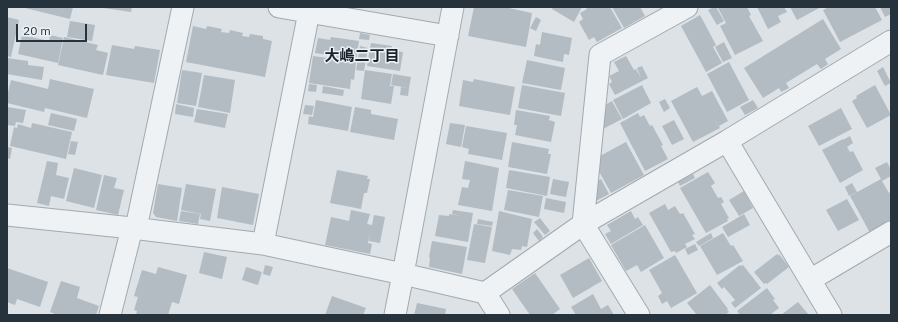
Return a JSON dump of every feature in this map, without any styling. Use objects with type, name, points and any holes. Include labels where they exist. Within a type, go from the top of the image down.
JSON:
[{"type":"street","points":[[110,315],[134,228],[184,7]]},
{"type":"street","points":[[279,7],[448,36]]},
{"type":"street","points":[[394,315],[453,7]]},
{"type":"street","points":[[639,315],[584,224],[600,55],[687,7]]},
{"type":"street","points":[[263,244],[309,12]]},
{"type":"street","points":[[485,293],[584,224],[727,141],[891,40]]},
{"type":"street","points":[[727,141],[831,315]]},
{"type":"street","points":[[7,215],[134,228],[263,244],[485,293],[499,315]]},
{"type":"street","points":[[810,280],[891,232]]},
{"type":"building","points":[[21,7],[73,7],[70,19]]},
{"type":"building","points":[[103,7],[132,7],[131,12]]},
{"type":"building","points":[[474,7],[504,7],[532,13],[526,47],[468,36]]},
{"type":"building","points":[[553,7],[582,7],[574,22],[552,9]]},
{"type":"building","points":[[586,7],[610,7],[622,28],[597,42],[594,37],[589,40],[579,22],[583,19],[580,13],[587,9]]},
{"type":"building","points":[[612,7],[640,7],[645,16],[624,28]]},
{"type":"building","points":[[716,7],[724,21],[717,25],[708,10]]},
{"type":"building","points":[[747,7],[751,15],[749,16],[763,41],[735,55],[720,26],[726,23],[718,8]]},
{"type":"building","points":[[757,7],[784,7],[787,12],[778,16],[781,22],[768,29]]},
{"type":"building","points":[[790,7],[821,7],[797,20]]},
{"type":"building","points":[[829,7],[875,7],[882,20],[840,42],[823,10]]},
{"type":"building","points":[[880,7],[891,7],[891,14],[885,17]]},
{"type":"building","points":[[700,15],[716,45],[713,47],[722,63],[706,72],[681,26]]},
{"type":"building","points":[[7,17],[19,20],[11,57],[7,56]]},
{"type":"building","points":[[536,17],[541,20],[536,31],[530,28]]},
{"type":"building","points":[[823,19],[841,49],[825,59],[828,64],[821,69],[817,64],[786,83],[789,88],[781,92],[779,88],[763,98],[744,68]]},
{"type":"building","points":[[70,21],[95,25],[92,41],[67,37]]},
{"type":"building","points":[[193,26],[206,29],[207,26],[222,29],[221,32],[229,33],[230,30],[243,33],[242,36],[249,37],[250,34],[263,36],[263,39],[272,41],[265,77],[186,62]]},
{"type":"building","points":[[542,32],[572,38],[569,55],[564,54],[563,62],[534,56],[536,44],[540,45]]},
{"type":"building","points":[[360,33],[370,35],[369,40],[359,39]]},
{"type":"building","points":[[22,35],[49,41],[50,35],[63,38],[58,63],[18,54]]},
{"type":"building","points":[[64,37],[98,45],[96,50],[108,53],[103,75],[58,65]]},
{"type":"building","points":[[331,37],[359,41],[356,61],[328,57],[328,55],[315,53],[318,38],[330,40]]},
{"type":"building","points":[[724,42],[732,58],[723,62],[715,47]]},
{"type":"building","points":[[371,43],[392,46],[391,50],[403,52],[400,71],[367,66]]},
{"type":"building","points":[[112,45],[134,49],[135,46],[160,50],[154,83],[106,75]]},
{"type":"building","points":[[360,46],[368,48],[364,71],[356,70]]},
{"type":"building","points":[[313,56],[356,62],[354,80],[351,79],[350,89],[309,83]]},
{"type":"building","points":[[626,56],[634,70],[636,69],[641,78],[637,68],[642,66],[648,78],[615,95],[609,84],[612,82],[609,76],[619,71],[614,62]]},
{"type":"building","points":[[7,58],[28,61],[28,65],[44,67],[42,80],[7,74]]},
{"type":"building","points":[[527,60],[565,68],[561,90],[522,83]]},
{"type":"building","points":[[729,62],[749,100],[727,112],[707,74]]},
{"type":"building","points":[[883,67],[891,83],[885,86],[877,71]]},
{"type":"building","points":[[182,70],[202,73],[196,106],[177,103]]},
{"type":"building","points":[[365,70],[392,74],[390,86],[394,86],[391,104],[361,99]]},
{"type":"building","points":[[393,74],[411,77],[409,88],[391,85]]},
{"type":"building","points":[[204,75],[235,80],[230,113],[198,107]]},
{"type":"building","points":[[50,79],[94,89],[87,118],[45,108],[44,112],[7,103],[11,80],[48,89]]},
{"type":"building","points":[[474,79],[515,87],[510,115],[459,106],[463,80],[473,82]]},
{"type":"building","points":[[309,84],[317,85],[316,92],[308,91]]},
{"type":"building","points":[[522,85],[565,93],[561,116],[518,108]]},
{"type":"building","points":[[642,85],[651,103],[623,119],[613,100]]},
{"type":"building","points":[[875,85],[891,115],[867,128],[852,101],[857,98],[856,96]]},
{"type":"building","points":[[323,86],[344,90],[343,96],[322,93]]},
{"type":"building","points":[[401,87],[409,88],[408,96],[400,95]]},
{"type":"building","points":[[697,87],[702,96],[712,91],[728,121],[719,126],[712,115],[720,128],[693,142],[671,101]]},
{"type":"building","points":[[665,99],[670,108],[664,112],[659,102]]},
{"type":"building","points":[[316,100],[352,107],[348,131],[308,124],[309,116],[313,117]]},
{"type":"building","points":[[753,100],[758,108],[745,115],[740,107]]},
{"type":"building","points":[[612,101],[622,119],[603,129],[605,105]]},
{"type":"building","points":[[176,104],[194,108],[193,117],[175,114]]},
{"type":"building","points":[[305,105],[314,106],[312,115],[303,114]]},
{"type":"building","points":[[7,107],[26,110],[23,123],[16,122],[15,126],[7,125]]},
{"type":"building","points":[[355,107],[371,110],[371,114],[398,119],[394,140],[350,132]]},
{"type":"building","points":[[841,108],[852,129],[819,146],[808,126]]},
{"type":"building","points":[[197,109],[228,114],[225,128],[194,122]]},
{"type":"building","points":[[516,110],[550,116],[549,120],[555,122],[551,142],[515,135],[517,125],[514,125]]},
{"type":"building","points":[[51,113],[77,119],[74,131],[48,125]]},
{"type":"building","points":[[638,113],[640,117],[644,115],[650,126],[652,125],[663,145],[661,146],[668,159],[645,171],[620,123]]},
{"type":"building","points":[[674,120],[684,139],[672,145],[662,126]]},
{"type":"building","points":[[32,123],[72,132],[66,159],[10,146],[14,127],[17,128],[18,124],[31,128]]},
{"type":"building","points":[[450,123],[465,125],[461,147],[446,144]]},
{"type":"building","points":[[466,126],[507,133],[502,160],[468,154],[469,149],[462,147]]},
{"type":"building","points":[[850,136],[853,143],[847,147],[850,152],[853,151],[863,170],[840,183],[822,150]]},
{"type":"building","points":[[71,141],[78,142],[75,155],[68,154]]},
{"type":"building","points":[[512,142],[549,149],[548,154],[551,154],[547,174],[508,167]]},
{"type":"building","points":[[626,142],[644,175],[611,193],[596,166],[598,157]]},
{"type":"building","points":[[7,147],[12,148],[10,159],[7,158]]},
{"type":"building","points":[[47,161],[58,163],[56,175],[69,178],[64,199],[51,196],[49,206],[37,203]]},
{"type":"building","points":[[465,161],[499,168],[492,211],[458,205],[462,187],[468,188],[470,180],[462,179]]},
{"type":"building","points":[[887,162],[891,170],[891,176],[882,181],[889,193],[891,191],[891,221],[870,233],[850,196],[881,179],[875,168]]},
{"type":"building","points":[[74,168],[102,175],[94,208],[66,201]]},
{"type":"building","points":[[337,170],[368,176],[367,179],[370,179],[367,193],[364,193],[361,209],[330,203]]},
{"type":"building","points":[[509,170],[550,177],[547,196],[506,188]]},
{"type":"building","points":[[708,172],[715,183],[711,186],[718,198],[721,197],[724,202],[721,204],[729,218],[727,219],[728,221],[706,233],[680,188]]},
{"type":"building","points":[[693,174],[695,178],[680,186],[678,182]]},
{"type":"building","points":[[104,175],[117,178],[114,188],[124,190],[118,215],[96,210]]},
{"type":"building","points":[[553,179],[569,182],[566,197],[550,194]]},
{"type":"building","points":[[601,179],[609,194],[596,201],[592,196],[595,183]]},
{"type":"building","points":[[852,183],[857,192],[849,196],[845,187]]},
{"type":"building","points":[[158,184],[182,188],[177,221],[156,217],[153,213]]},
{"type":"building","points":[[186,184],[216,189],[210,221],[200,219],[201,214],[181,210]]},
{"type":"building","points":[[222,187],[259,194],[253,225],[217,218]]},
{"type":"building","points":[[508,190],[543,196],[539,217],[504,210]]},
{"type":"building","points":[[744,191],[753,208],[739,216],[729,200]]},
{"type":"building","points":[[546,198],[566,202],[564,213],[544,209]]},
{"type":"building","points":[[847,199],[859,220],[838,231],[826,210]]},
{"type":"building","points":[[665,204],[668,210],[675,206],[680,214],[683,213],[695,234],[692,235],[695,239],[685,244],[687,247],[676,253],[675,251],[671,252],[649,213]]},
{"type":"building","points":[[351,210],[370,214],[367,224],[372,225],[374,215],[385,217],[380,243],[369,241],[370,233],[368,243],[372,244],[370,254],[325,245],[331,217],[349,221]]},
{"type":"building","points":[[453,210],[473,213],[468,242],[435,236],[439,215],[449,216],[449,214],[461,216],[452,214]]},
{"type":"building","points":[[181,211],[200,214],[198,224],[179,221]]},
{"type":"building","points":[[499,211],[532,219],[527,247],[522,246],[521,250],[512,249],[510,255],[492,251]]},
{"type":"building","points":[[631,211],[635,219],[638,217],[643,225],[611,244],[605,234],[611,231],[607,225]]},
{"type":"building","points":[[744,214],[750,225],[728,237],[722,227]]},
{"type":"building","points":[[540,218],[550,231],[545,235],[534,222]]},
{"type":"building","points":[[478,219],[493,222],[492,226],[477,224]]},
{"type":"building","points":[[474,224],[492,227],[485,263],[467,260]]},
{"type":"building","points":[[645,225],[664,258],[641,272],[637,265],[626,271],[611,245]]},
{"type":"building","points":[[537,229],[543,237],[539,241],[533,233]]},
{"type":"building","points":[[711,233],[713,238],[699,246],[696,242]]},
{"type":"building","points":[[723,233],[743,261],[717,275],[700,246]]},
{"type":"building","points":[[432,241],[467,247],[462,274],[429,267]]},
{"type":"building","points":[[695,244],[698,250],[688,255],[685,249]]},
{"type":"building","points":[[204,252],[227,257],[222,279],[199,273]]},
{"type":"building","points":[[777,254],[778,256],[779,254],[789,267],[767,284],[764,284],[754,272]]},
{"type":"building","points":[[675,255],[697,293],[671,308],[667,301],[662,304],[658,296],[662,293],[649,270]]},
{"type":"building","points":[[589,258],[602,281],[573,298],[560,275]]},
{"type":"building","points":[[265,265],[273,267],[270,276],[263,274]]},
{"type":"building","points":[[740,265],[743,265],[761,288],[735,308],[731,303],[735,300],[724,287],[722,289],[717,283]]},
{"type":"building","points":[[158,267],[187,275],[179,304],[172,302],[168,315],[136,315],[137,311],[134,310],[138,297],[134,296],[142,270],[156,274]]},
{"type":"building","points":[[246,267],[262,272],[258,285],[242,280]]},
{"type":"building","points":[[7,268],[48,282],[40,307],[17,299],[15,305],[7,302]]},
{"type":"building","points":[[535,273],[560,309],[552,315],[530,315],[512,289]]},
{"type":"building","points":[[61,281],[80,287],[77,298],[99,306],[96,315],[58,315],[50,312]]},
{"type":"building","points":[[710,285],[728,309],[727,310],[729,312],[725,315],[697,315],[687,303]]},
{"type":"building","points":[[767,288],[775,299],[773,300],[779,308],[770,315],[740,315],[737,311]]},
{"type":"building","points":[[593,294],[601,309],[608,305],[614,315],[576,315],[571,307]]},
{"type":"building","points":[[332,296],[366,308],[363,315],[325,315]]},
{"type":"building","points":[[798,302],[809,315],[781,315]]},
{"type":"building","points":[[417,303],[446,309],[445,315],[414,315]]},
{"type":"district","name":"大嶋二丁目","points":[[362,57]]}]
